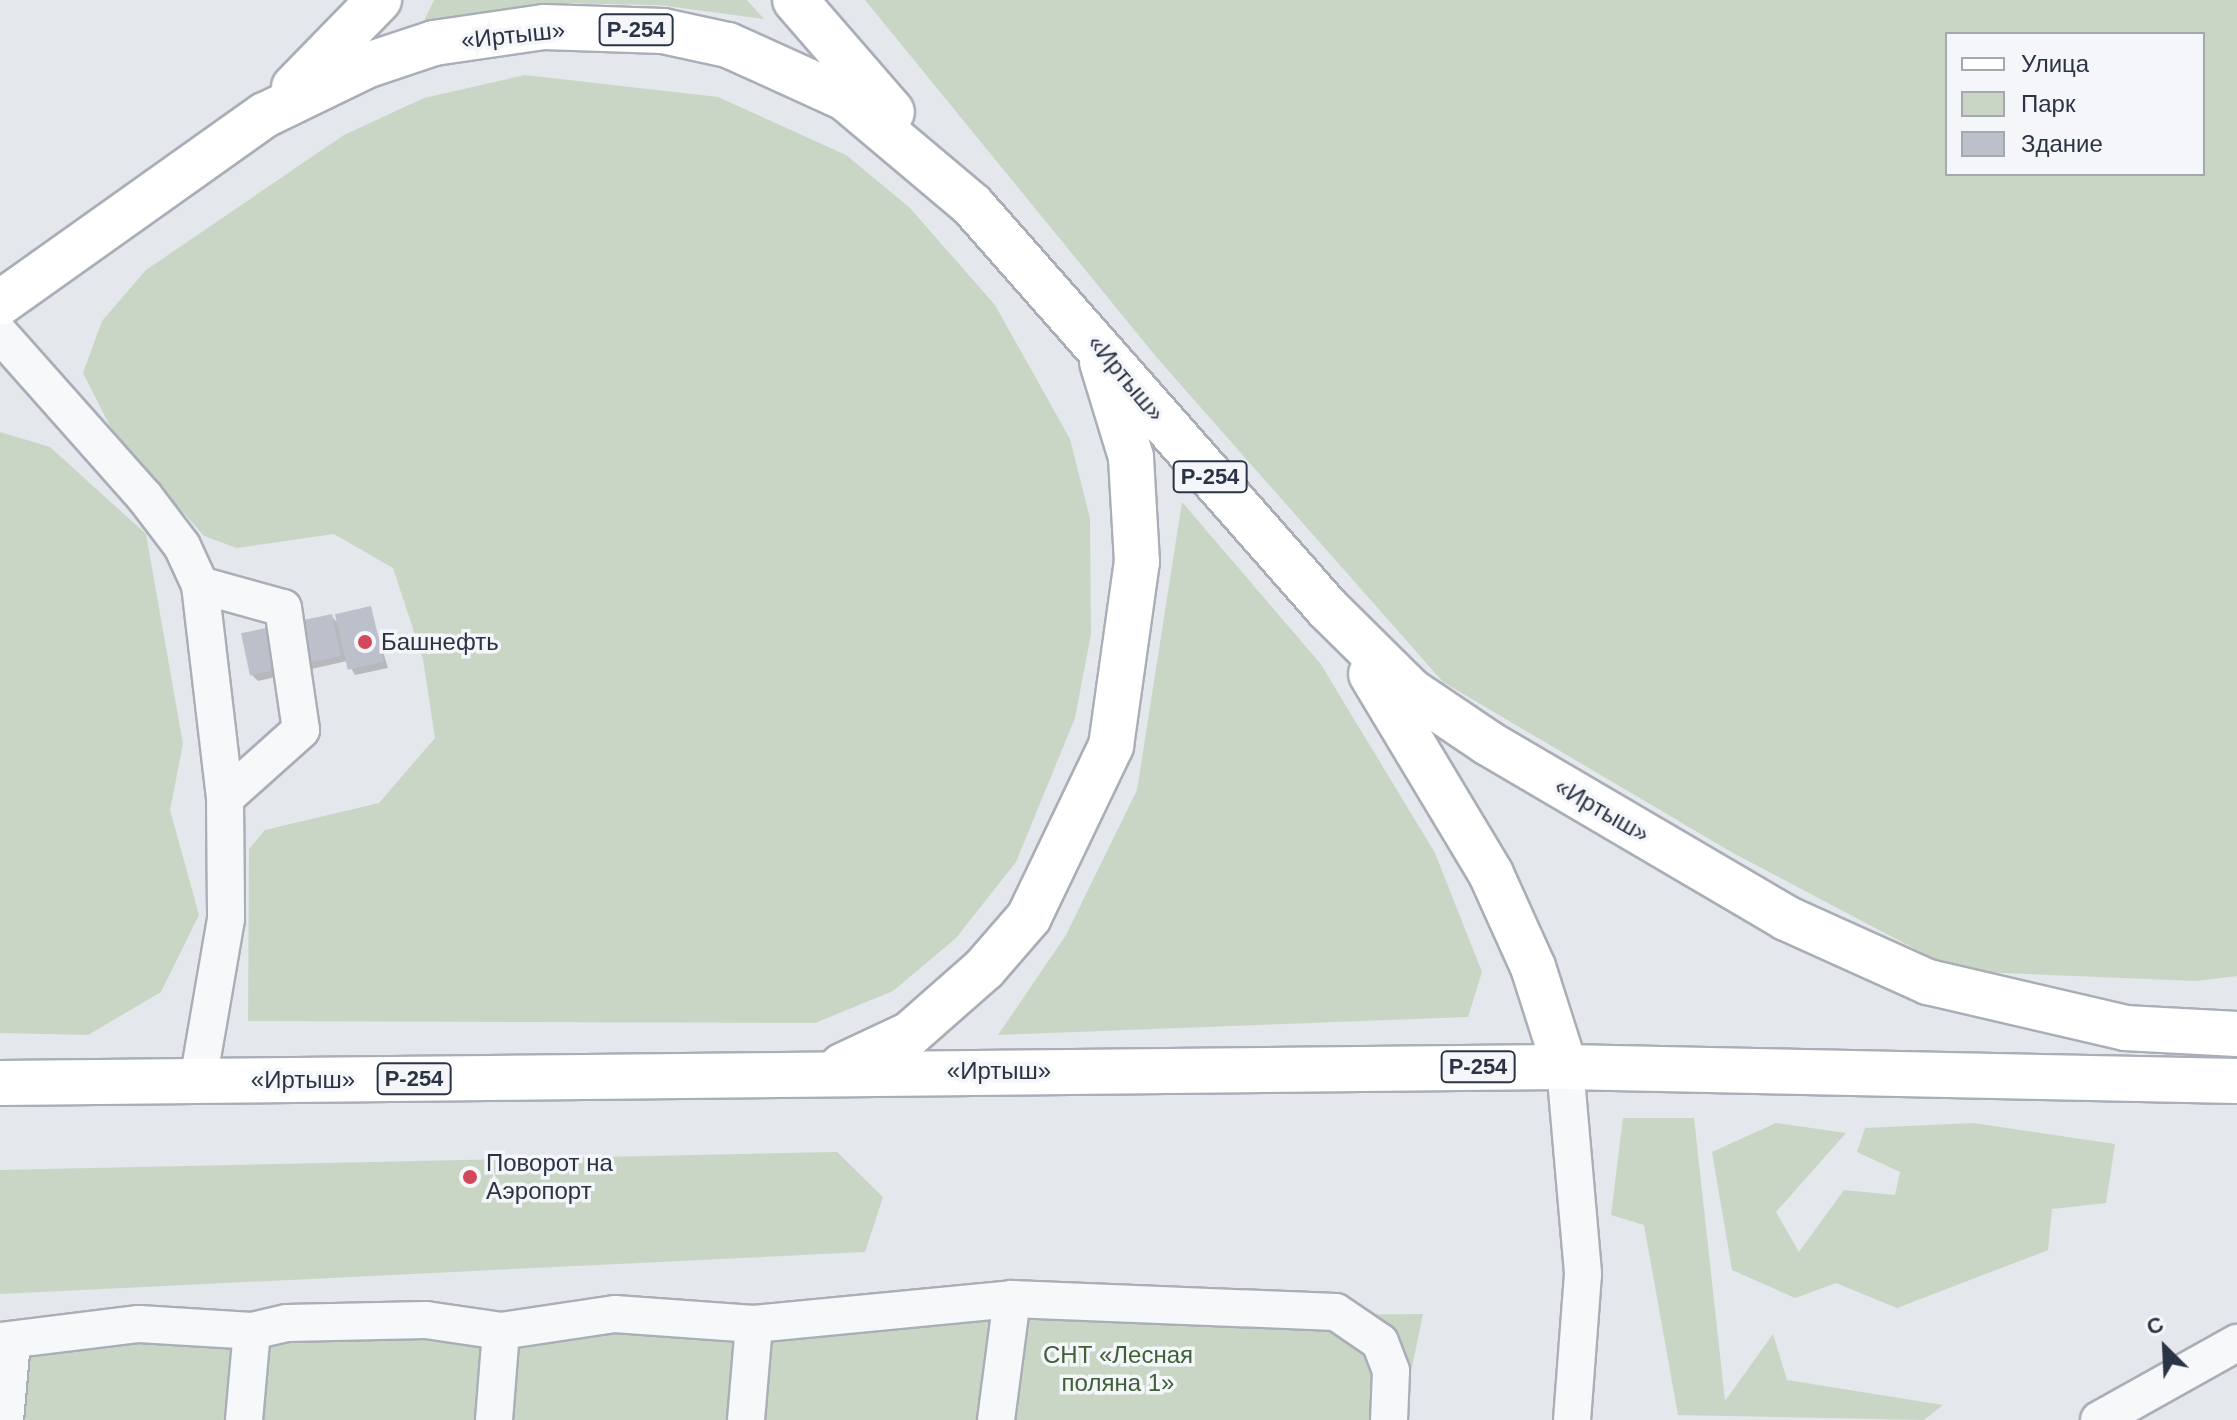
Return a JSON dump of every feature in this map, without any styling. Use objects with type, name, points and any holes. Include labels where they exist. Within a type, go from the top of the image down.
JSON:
[{"type":"main road","points":[[265,115],[379,0]]},
{"type":"main road","points":[[795,0],[972,205]]},
{"type":"main road","name":"«Иртыш»","points":[[0,303],[265,115],[368,65],[434,43],[544,27],[663,31],[781,64],[845,98],[972,205],[1096,342],[1327,608],[1411,691],[1786,918],[1928,982],[2043,1013],[2125,1028],[2237,1034]]},
{"type":"main road","points":[[829,1072],[910,1034],[984,969],[1029,917],[1111,746],[1137,562],[1131,457],[1096,342]]},
{"type":"main road","points":[[1327,608],[1423,751],[1491,874],[1533,967],[1565,1067]]},
{"type":"main road","name":"«Иртыш»","points":[[0,1083],[829,1072],[1565,1067],[2237,1081]]},
{"type":"street","points":[[0,334],[144,496],[182,546],[200,585],[225,798],[226,919],[198,1081]]},
{"type":"street","points":[[200,585],[283,608],[301,730],[225,798]]},
{"type":"street","points":[[1565,1067],[1583,1274],[1572,1420]]},
{"type":"street","points":[[996,1420],[1012,1299]]},
{"type":"street","points":[[5,1420],[6,1342],[56,1329],[139,1324],[252,1331],[287,1323],[426,1320],[501,1331],[615,1314],[754,1324],[1012,1299],[1336,1312],[1380,1342],[1391,1371],[1389,1420]]},
{"type":"street","points":[[746,1420],[754,1324]]},
{"type":"street","points":[[244,1420],[252,1331]]},
{"type":"street","points":[[494,1420],[501,1331]]},
{"type":"street","points":[[2099,1420],[2237,1343]]},
{"type":"green space","points":[[434,0],[747,0],[764,19],[659,5],[552,3],[423,23]]},
{"type":"green space","points":[[865,0],[2237,0],[2237,976],[2196,981],[1957,971],[1733,853],[1443,682],[1158,359]]},
{"type":"green space","points":[[525,75],[718,97],[846,155],[909,207],[995,305],[1070,439],[1090,518],[1091,634],[1075,718],[1016,862],[956,938],[893,991],[815,1023],[248,1021],[249,849],[265,830],[379,803],[435,738],[423,659],[393,568],[334,534],[237,548],[204,536],[114,434],[83,373],[102,321],[146,270],[344,135],[424,98]]},
{"type":"green space","points":[[0,432],[50,447],[146,534],[183,744],[170,810],[199,915],[161,992],[88,1035],[0,1033]]},
{"type":"green space","points":[[1182,502],[1320,663],[1435,853],[1482,972],[1468,1017],[998,1035],[1066,935],[1137,790]]},
{"type":"green space","points":[[1623,1118],[1694,1118],[1725,1401],[1773,1334],[1787,1380],[1943,1405],[1924,1420],[1678,1415],[1644,1225],[1611,1215]]},
{"type":"green space","points":[[1776,1123],[1846,1133],[1776,1212],[1799,1252],[1844,1190],[1895,1195],[1900,1172],[1857,1152],[1865,1128],[1973,1123],[2115,1144],[2106,1203],[2052,1209],[2048,1250],[1897,1308],[1836,1283],[1795,1298],[1732,1270],[1712,1152]]},
{"type":"green space","points":[[837,1152],[883,1197],[865,1252],[0,1294],[0,1170]]},
{"type":"green space","name":"СНТ «Лесная поляна 1»","points":[[1423,1314],[1401,1420],[0,1420],[0,1337],[408,1322]]},
{"type":"building","points":[[371,606],[384,662],[348,670],[335,614]]},
{"type":"building","points":[[332,614],[341,656],[250,675],[241,633]]},
{"type":"place","name":"Башнефть","points":[[365,642]]},
{"type":"place","name":"Поворот на Аэропорт","points":[[470,1177]]}]
